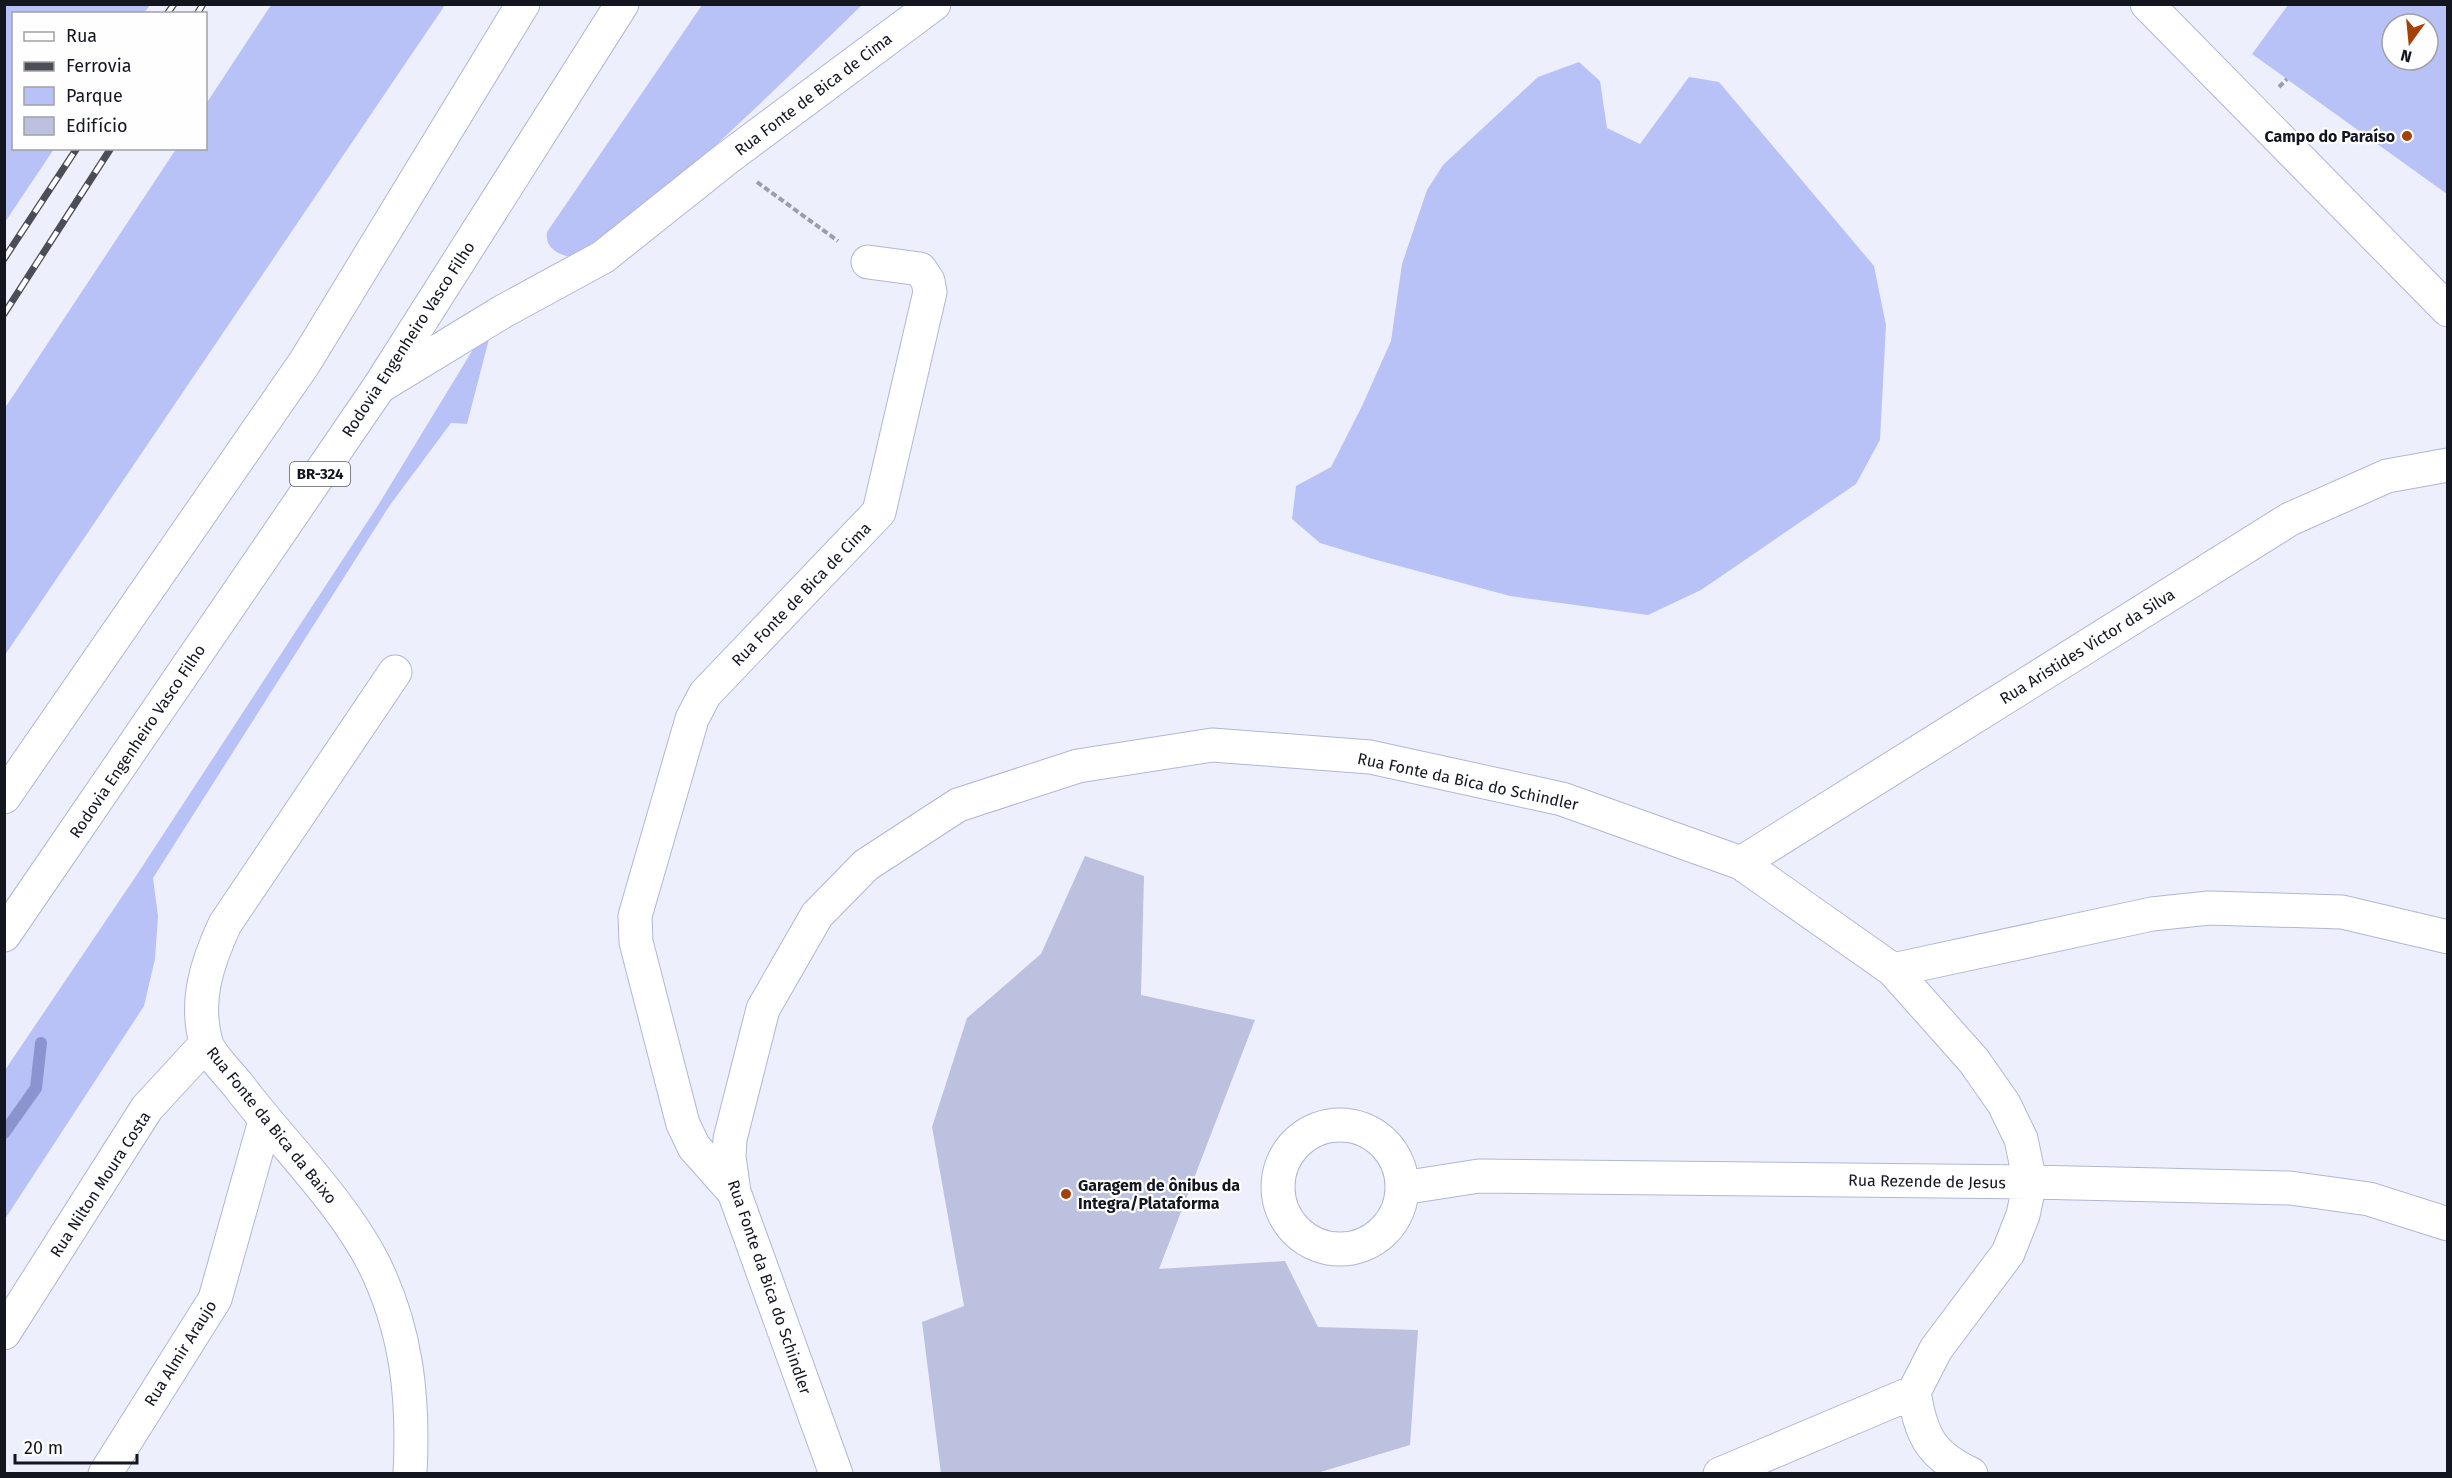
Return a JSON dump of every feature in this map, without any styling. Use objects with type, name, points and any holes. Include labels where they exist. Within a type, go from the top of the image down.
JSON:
[{"type":"main road","points":[[4,797],[305,362],[523,4]]},
{"type":"main road","name":"Rodovia Engenheiro Vasco Filho","points":[[4,935],[379,387],[622,4]]},
{"type":"main road","name":"Rua Fonte de Bica de Cima","points":[[726,159],[934,4]]},
{"type":"main road","points":[[2147,4],[2448,310]]},
{"type":"main road","points":[[379,387],[502,312],[603,257],[726,159]]},
{"type":"main road","name":"Rua Fonte de Bica de Cima","points":[[734,1192],[694,1147],[683,1124],[636,942],[636,916],[692,719],[705,694],[879,512],[930,292],[928,280],[920,269],[868,262]]},
{"type":"main road","name":"Rua Aristides Victor da Silva","points":[[1741,862],[2290,519],[2387,476],[2448,465]]},
{"type":"main road","name":"Rua Fonte da Bica da Baixo","points":[[395,672],[225,924],[210,956],[202,988],[206,1044],[347,1219],[373,1262],[397,1318],[409,1377],[410,1473]]},
{"type":"main road","name":"Rua Fonte da Bica do Schindler","points":[[836,1473],[734,1192],[729,1157],[730,1139],[764,1009],[817,915],[866,865],[958,805],[1078,766],[1212,745],[1370,757],[1562,799],[1741,862],[1893,970],[1974,1061],[2004,1104],[2021,1139],[2030,1182],[2023,1215],[2008,1253],[1936,1349],[1914,1392]]},
{"type":"main road","points":[[1893,970],[2152,914],[2209,908],[2342,912],[2448,937]]},
{"type":"main road","name":"Rua Nilton Moura Costa","points":[[4,1333],[147,1108],[206,1044]]},
{"type":"main road","name":"Rua Almir Araujo","points":[[105,1473],[215,1299],[265,1120]]},
{"type":"main road","name":"Rua Rezende de Jesus","points":[[1402,1188],[1479,1176],[2030,1182],[2290,1188],[2369,1199],[2448,1224]]},
{"type":"main road","points":[[1720,1473],[1914,1392],[1919,1425],[1935,1450],[1956,1467],[1971,1473]]},
{"type":"path","name":"Rua Fonte de Bica de Cima","points":[[726,159],[868,262]]},
{"type":"green space","points":[[4,5],[150,5],[145,12],[12,12],[12,150],[53,150],[5,222]]},
{"type":"green space","points":[[271,5],[445,5],[5,655],[5,408],[175,150],[207,150],[207,102]]},
{"type":"green space","points":[[702,5],[862,5],[722,140],[636,214],[611,234],[569,257],[556,252],[548,242],[547,232]]},
{"type":"green space","name":"Campo do Paraíso","points":[[2288,5],[2447,5],[2447,194],[2252,54]]},
{"type":"green space","points":[[1579,62],[1600,81],[1607,128],[1640,144],[1689,77],[1719,82],[1874,266],[1886,325],[1880,440],[1856,484],[1701,590],[1648,615],[1510,596],[1320,543],[1292,519],[1296,486],[1331,467],[1391,341],[1402,264],[1427,190],[1443,165],[1538,77]]},
{"type":"green space","points":[[483,333],[490,335],[467,424],[451,423],[390,505],[153,878],[158,916],[155,959],[144,1006],[5,1219],[5,1070],[138,873],[377,507]]},
{"type":"building","name":"Garagem de ônibus da Integra/Plataforma","points":[[1085,856],[1144,876],[1141,995],[1255,1020],[1159,1269],[1285,1261],[1318,1327],[1418,1330],[1410,1445],[1314,1474],[941,1474],[922,1322],[964,1306],[932,1127],[967,1018],[1041,954]]},
{"type":"waterway","points":[[4,1133],[36,1088],[41,1043]]},
{"type":"railway","points":[[168,12],[174,4]]},
{"type":"railway","points":[[198,12],[203,4]]},
{"type":"railway","points":[[4,259],[76,150]]},
{"type":"railway","points":[[4,314],[110,150]]},
{"type":"place","name":"Campo do Paraíso","points":[[2407,136]]},
{"type":"place","name":"Garagem de ônibus da Integra/Plataforma","points":[[1066,1194]]}]
